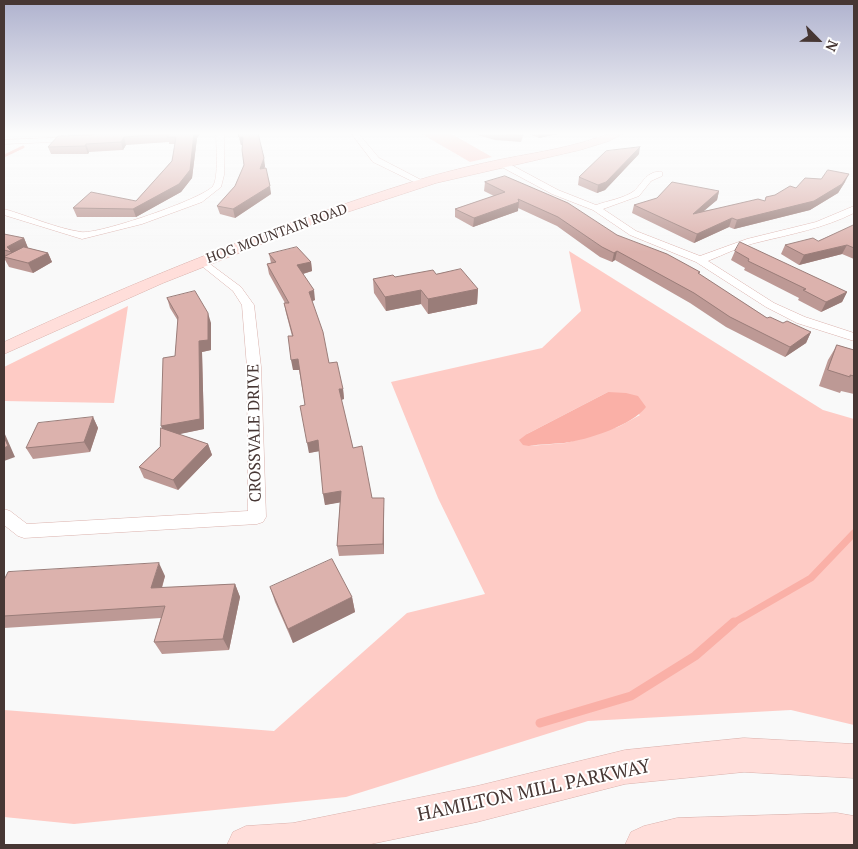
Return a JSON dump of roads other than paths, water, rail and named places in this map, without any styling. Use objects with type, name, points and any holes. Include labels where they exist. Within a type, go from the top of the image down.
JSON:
[{"type":"street","points":[[4,212],[82,236],[138,222],[199,200],[216,187],[220,173]]},
{"type":"street","points":[[402,173],[423,183]]},
{"type":"street","name":"HOG MOUNTAIN ROAD","points":[[4,350],[81,312],[202,261],[267,236],[423,183],[463,173]]},
{"type":"street","points":[[515,173],[555,192],[596,208],[633,233],[700,260],[770,305],[801,320],[854,337]]},
{"type":"street","points":[[596,208],[636,194],[648,180],[659,174]]},
{"type":"street","points":[[700,260],[758,240],[807,229],[842,216],[854,209]]},
{"type":"street","name":"CROSSVALE DRIVE","points":[[4,516],[24,531],[257,517],[254,367],[248,305],[237,288],[202,261]]},
{"type":"street","name":"HAMILTON MILL PARKWAY","points":[[246,845],[303,840],[477,804],[625,767],[744,754],[854,761]]},
{"type":"street","points":[[644,845],[677,837],[837,832],[854,834]]},
{"type":"waterway","points":[[733,623],[811,578],[854,533]]},
{"type":"waterway","points":[[540,723],[631,696],[695,656],[734,622]]}]
